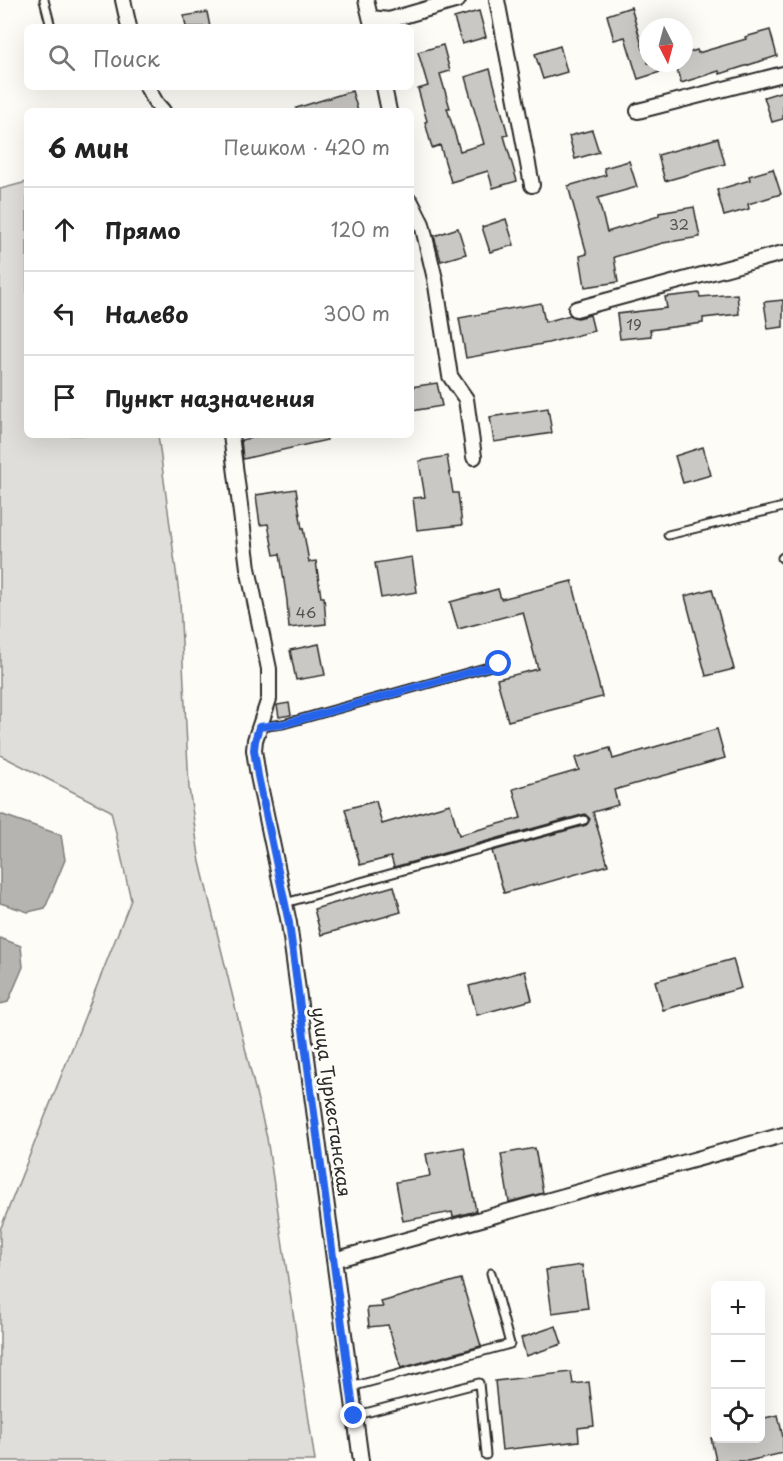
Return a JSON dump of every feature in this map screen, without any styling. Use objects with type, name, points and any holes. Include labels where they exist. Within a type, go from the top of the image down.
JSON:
[{"type":"street","points":[[123,0],[128,24]]},
{"type":"street","points":[[366,0],[371,22],[389,21],[458,0]]},
{"type":"street","points":[[497,0],[532,185]]},
{"type":"street","points":[[638,111],[783,74]]},
{"type":"street","points":[[149,90],[160,108]]},
{"type":"street","points":[[385,90],[388,108]]},
{"type":"street","points":[[414,208],[422,224],[435,279],[450,376],[466,399],[474,457]]},
{"type":"street","points":[[576,309],[783,254]]},
{"type":"street","points":[[231,438],[248,568],[269,669],[269,699],[259,727]]},
{"type":"street","name":"улица Туркестанская","points":[[259,727],[254,750],[289,923],[361,1461]]},
{"type":"street","points":[[334,1260],[783,1135]]},
{"type":"lane","points":[[44,0],[50,24]]},
{"type":"lane","points":[[668,536],[783,507]]},
{"type":"lane","points":[[259,727],[284,724],[499,664]]},
{"type":"lane","points":[[285,903],[584,820]]},
{"type":"lane","points":[[351,1387],[510,1344],[491,1273]]},
{"type":"lane","points":[[354,1416],[479,1383],[486,1455]]},
{"type":"shaded area","points":[[24,183],[24,438],[158,438],[180,601],[189,788],[200,862],[267,1138],[315,1461],[0,1461],[0,1230],[131,900],[111,811],[0,755],[0,189]]},
{"type":"shaded area","points":[[0,814],[61,835],[65,860],[45,908],[28,912],[0,903]]},
{"type":"shaded area","points":[[0,938],[21,946],[23,967],[8,1002],[0,1004]]},
{"type":"building","points":[[631,7],[639,35],[639,72],[660,72],[638,79],[625,37],[614,40],[607,15]]},
{"type":"building","points":[[479,11],[486,37],[462,44],[454,18]]},
{"type":"building","points":[[207,12],[209,24],[185,24],[184,16]]},
{"type":"building","points":[[770,30],[777,56],[720,74],[719,71],[681,83],[678,72],[693,72],[693,51],[697,50],[698,53]]},
{"type":"building","points":[[443,45],[450,71],[440,74],[460,151],[484,144],[465,77],[490,69],[508,135],[504,136],[517,181],[493,188],[488,171],[451,182],[440,145],[432,148],[418,89],[428,86],[418,52]]},
{"type":"building","points":[[560,46],[567,72],[543,79],[535,54]]},
{"type":"building","points":[[352,91],[357,108],[296,108]]},
{"type":"building","points":[[783,91],[783,119],[772,122],[764,97]]},
{"type":"building","points":[[592,130],[599,152],[575,159],[569,136]]},
{"type":"building","points":[[718,138],[725,164],[665,181],[658,155]]},
{"type":"building","points":[[629,161],[637,187],[598,198],[607,232],[659,216],[659,213],[694,207],[700,237],[663,243],[614,257],[618,282],[585,287],[580,256],[587,254],[568,186],[606,175],[604,168]]},
{"type":"building","points":[[773,169],[781,194],[748,204],[749,209],[724,216],[717,190],[750,180],[749,176]]},
{"type":"building","points":[[506,219],[514,245],[490,252],[482,227]]},
{"type":"building","points":[[458,228],[466,254],[441,261],[434,236]]},
{"type":"building","points":[[699,293],[700,297],[737,294],[739,314],[703,318],[703,323],[650,330],[651,336],[620,339],[617,314],[667,308],[665,297]]},
{"type":"building","points":[[783,300],[783,327],[768,329],[764,302]]},
{"type":"building","points":[[541,303],[545,322],[570,315],[578,318],[590,315],[594,331],[548,343],[466,358],[459,318]]},
{"type":"building","points":[[437,383],[442,406],[414,411],[414,387]]},
{"type":"building","points":[[548,408],[552,433],[494,442],[490,417]]},
{"type":"building","points":[[327,438],[327,440],[243,459],[241,440]]},
{"type":"building","points":[[703,447],[711,475],[683,483],[675,456]]},
{"type":"building","points":[[447,456],[453,493],[458,493],[462,525],[417,530],[413,498],[425,497],[419,461]]},
{"type":"building","points":[[296,489],[309,562],[316,561],[321,597],[324,597],[326,624],[289,628],[280,554],[274,555],[268,524],[260,525],[256,495]]},
{"type":"building","points":[[412,557],[417,592],[381,598],[375,563]]},
{"type":"building","points":[[572,581],[602,697],[508,721],[497,679],[538,669],[523,612],[458,629],[450,602],[498,589],[501,599]]},
{"type":"building","points":[[712,589],[734,669],[706,676],[685,596]]},
{"type":"building","points":[[319,644],[325,675],[296,680],[290,650]]},
{"type":"building","points":[[289,703],[291,715],[279,717],[277,705]]},
{"type":"building","points":[[717,729],[725,758],[614,790],[618,805],[593,812],[608,865],[504,893],[492,851],[586,825],[590,819],[585,814],[394,867],[391,857],[360,865],[345,809],[376,801],[382,824],[450,804],[459,835],[521,818],[513,789],[579,770],[575,758],[610,748],[613,759]]},
{"type":"building","points":[[394,886],[401,912],[321,935],[314,909]]},
{"type":"building","points":[[733,959],[741,988],[663,1010],[655,981]]},
{"type":"building","points":[[525,971],[532,1000],[477,1015],[469,986]]},
{"type":"building","points":[[464,1147],[476,1211],[453,1217],[452,1212],[403,1221],[396,1182],[430,1176],[426,1154]]},
{"type":"building","points":[[535,1148],[543,1193],[509,1202],[501,1154]]},
{"type":"building","points":[[582,1265],[588,1308],[552,1313],[546,1270]]},
{"type":"building","points":[[461,1279],[481,1346],[401,1368],[388,1325],[369,1327],[367,1308],[383,1307],[381,1302]]},
{"type":"building","points":[[556,1326],[562,1344],[526,1356],[521,1338]]},
{"type":"building","points":[[571,1372],[573,1384],[589,1382],[594,1426],[578,1428],[579,1441],[502,1450],[495,1381]]},
{"type":"building","points":[[778,1415],[783,1437],[783,1453],[748,1461],[716,1461],[712,1443],[765,1443],[765,1418]]},
{"type":"route","points":[[354,1416],[289,923],[258,776],[255,741],[259,727],[284,724],[499,664]]}]
